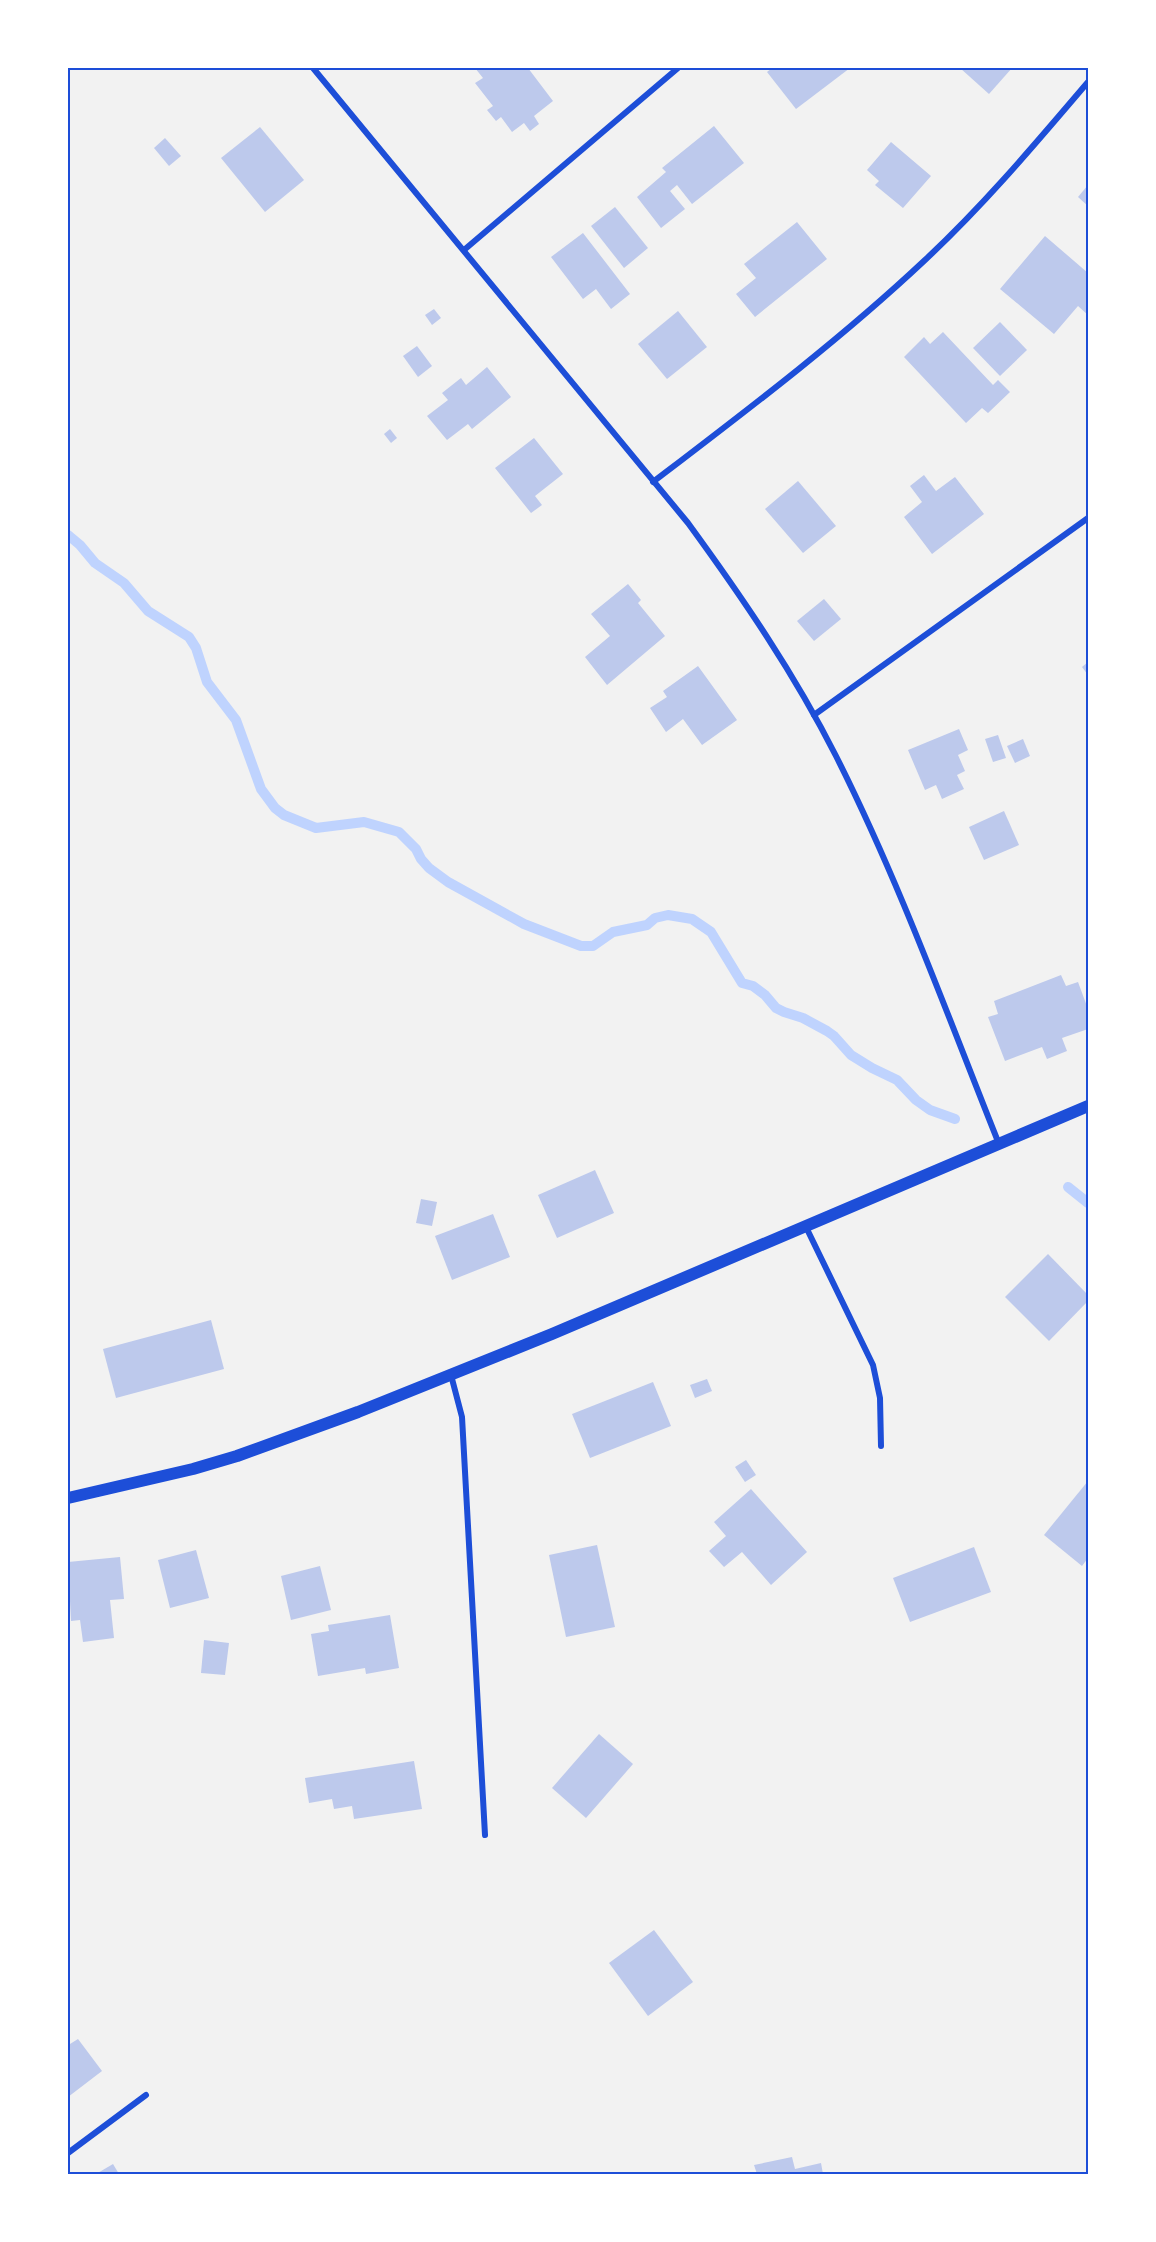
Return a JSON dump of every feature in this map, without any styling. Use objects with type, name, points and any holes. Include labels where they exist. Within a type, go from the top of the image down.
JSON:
[{"type":"main road","points":[[68,1498],[157,1479],[237,1456],[358,1412],[1089,1106]]},
{"type":"street","points":[[313,68],[688,522],[781,658],[836,756],[885,860],[999,1144]]},
{"type":"street","points":[[464,250],[678,68]]},
{"type":"street","points":[[653,482],[767,394],[886,297],[965,222],[1089,82]]},
{"type":"street","points":[[814,715],[1089,518]]},
{"type":"street","points":[[806,1226],[873,1365],[880,1398],[881,1446]]},
{"type":"street","points":[[451,1375],[462,1417],[485,1835]]},
{"type":"street","points":[[68,2153],[146,2095]]},
{"type":"building","points":[[475,68],[528,68],[553,101],[534,116],[539,124],[530,131],[524,123],[512,132],[501,117],[496,121],[487,110],[493,106],[475,83],[483,78]]},
{"type":"building","points":[[772,68],[850,68],[796,109],[767,72]]},
{"type":"building","points":[[960,68],[1012,68],[989,94]]},
{"type":"building","points":[[714,126],[744,163],[692,204],[677,185],[670,191],[685,209],[661,228],[637,197],[666,172],[662,168]]},
{"type":"building","points":[[260,127],[304,180],[265,212],[221,158]]},
{"type":"building","points":[[165,138],[181,156],[169,166],[154,148]]},
{"type":"building","points":[[891,142],[931,176],[903,208],[875,185],[879,181],[867,170]]},
{"type":"building","points":[[1088,185],[1088,206],[1078,197]]},
{"type":"building","points":[[615,207],[648,248],[624,268],[591,226]]},
{"type":"building","points":[[797,222],[827,259],[755,317],[736,294],[756,278],[744,264]]},
{"type":"building","points":[[583,233],[630,294],[611,309],[596,289],[583,299],[551,257]]},
{"type":"building","points":[[1045,236],[1088,273],[1088,315],[1078,306],[1054,334],[1000,289]]},
{"type":"building","points":[[434,309],[441,318],[432,325],[425,315]]},
{"type":"building","points":[[678,311],[707,347],[667,379],[638,344]]},
{"type":"building","points":[[1000,322],[1027,350],[1000,376],[973,348]]},
{"type":"building","points":[[943,332],[993,385],[998,380],[1010,392],[988,413],[982,408],[966,423],[904,357],[924,337],[930,344]]},
{"type":"building","points":[[417,346],[432,366],[418,377],[403,356]]},
{"type":"building","points":[[487,367],[511,397],[472,429],[468,424],[447,440],[427,416],[448,400],[442,393],[461,378],[466,385]]},
{"type":"building","points":[[390,429],[397,438],[391,443],[384,434]]},
{"type":"building","points":[[534,438],[563,474],[535,496],[542,505],[531,513],[495,468]]},
{"type":"building","points":[[924,475],[936,491],[955,477],[984,514],[932,554],[904,517],[922,502],[910,486]]},
{"type":"building","points":[[798,481],[836,526],[803,553],[765,509]]},
{"type":"building","points":[[628,584],[641,600],[638,603],[665,636],[607,685],[585,657],[610,636],[591,614]]},
{"type":"building","points":[[824,599],[841,619],[814,641],[797,621]]},
{"type":"building","points":[[1088,662],[1088,675],[1082,667]]},
{"type":"building","points":[[698,666],[737,720],[702,745],[683,719],[666,732],[650,708],[667,697],[663,691]]},
{"type":"building","points":[[959,729],[968,750],[958,755],[965,771],[957,775],[964,789],[942,799],[936,785],[925,790],[908,750]]},
{"type":"building","points":[[998,735],[1006,758],[993,762],[985,739]]},
{"type":"building","points":[[1023,739],[1030,756],[1015,763],[1007,746]]},
{"type":"building","points":[[1004,811],[1019,845],[984,860],[969,827]]},
{"type":"building","points":[[1061,975],[1066,986],[1078,982],[1088,1009],[1088,1029],[1062,1038],[1067,1051],[1047,1059],[1042,1047],[1005,1061],[988,1017],[998,1014],[994,1001]]},
{"type":"building","points":[[595,1170],[614,1213],[557,1238],[538,1195]]},
{"type":"building","points":[[421,1199],[437,1202],[432,1226],[416,1223]]},
{"type":"building","points":[[493,1214],[510,1257],[452,1280],[435,1236]]},
{"type":"building","points":[[1048,1254],[1088,1295],[1088,1301],[1049,1341],[1005,1297]]},
{"type":"building","points":[[211,1320],[224,1369],[116,1398],[103,1349]]},
{"type":"building","points":[[707,1379],[712,1391],[695,1398],[690,1385]]},
{"type":"building","points":[[653,1382],[671,1426],[590,1458],[572,1414]]},
{"type":"building","points":[[746,1460],[756,1475],[745,1482],[735,1467]]},
{"type":"building","points":[[1088,1481],[1088,1558],[1082,1566],[1044,1535]]},
{"type":"building","points":[[751,1489],[807,1552],[771,1585],[742,1552],[724,1567],[709,1551],[726,1536],[714,1522]]},
{"type":"building","points":[[597,1545],[615,1627],[566,1637],[549,1555]]},
{"type":"building","points":[[974,1547],[991,1592],[910,1622],[893,1578]]},
{"type":"building","points":[[196,1550],[209,1598],[170,1608],[158,1560]]},
{"type":"building","points":[[120,1557],[124,1599],[110,1600],[114,1638],[83,1642],[80,1620],[71,1621],[68,1562]]},
{"type":"building","points":[[320,1566],[331,1610],[291,1620],[281,1576]]},
{"type":"building","points":[[390,1615],[399,1668],[366,1674],[365,1668],[318,1676],[311,1634],[329,1631],[328,1625]]},
{"type":"building","points":[[204,1640],[229,1643],[225,1675],[201,1673]]},
{"type":"building","points":[[599,1734],[633,1764],[586,1818],[552,1788]]},
{"type":"building","points":[[414,1761],[422,1809],[354,1819],[352,1806],[334,1809],[332,1799],[309,1803],[305,1778]]},
{"type":"building","points":[[654,1930],[693,1982],[648,2016],[609,1963]]},
{"type":"building","points":[[78,2039],[102,2071],[68,2097],[68,2040],[70,2044]]},
{"type":"building","points":[[792,2157],[795,2169],[821,2163],[823,2174],[757,2174],[754,2165]]},
{"type":"building","points":[[113,2164],[119,2174],[96,2174]]},
{"type":"waterway","points":[[68,535],[95,563],[124,583],[148,611],[189,637],[196,648],[207,682],[236,720],[261,789],[275,808],[284,815],[316,828],[364,822],[399,832],[416,849],[429,868],[448,882],[524,924],[581,946],[593,946],[613,932],[647,925],[655,918],[668,915],[692,919],[711,932],[742,983],[753,986],[776,1008],[803,1018],[827,1031],[851,1055],[897,1080],[916,1100],[930,1110],[955,1119]]},
{"type":"waterway","points":[[1068,1187],[1088,1203]]}]
